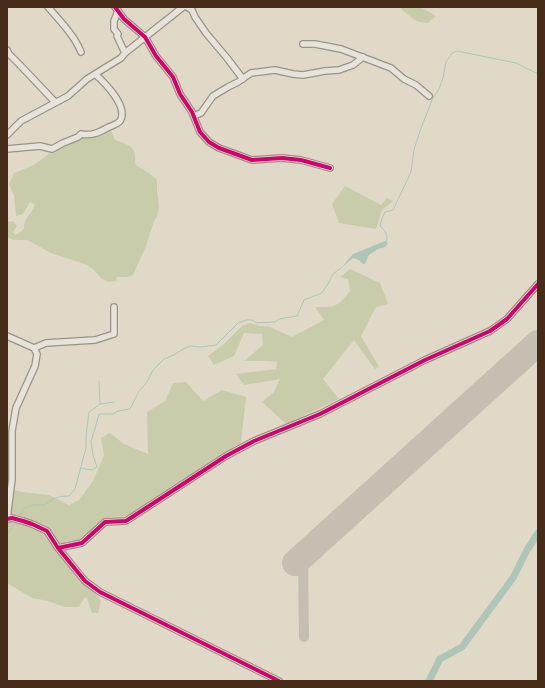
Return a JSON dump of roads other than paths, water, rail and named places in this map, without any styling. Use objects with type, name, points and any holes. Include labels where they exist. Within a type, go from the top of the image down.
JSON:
[{"type":"street","points":[[48,7],[78,45],[81,52]]},
{"type":"street","points":[[7,135],[21,121],[68,96],[88,79],[121,58],[125,53],[183,7]]},
{"type":"street","points":[[187,7],[192,10],[206,33],[243,79]]},
{"type":"street","points":[[117,9],[124,19],[146,37],[156,56],[173,77],[180,94],[194,116],[200,132],[209,142],[219,148],[252,160],[282,158],[301,160],[330,168]]},
{"type":"street","points":[[117,9],[114,21],[114,30],[118,34],[117,36],[125,53]]},
{"type":"street","points":[[303,44],[315,44],[341,49],[391,68],[404,80],[416,85],[429,96]]},
{"type":"street","points":[[7,50],[9,54],[55,102]]},
{"type":"street","points":[[194,116],[201,113],[213,96],[251,73],[275,70],[303,75],[339,70],[353,65],[363,58]]},
{"type":"street","points":[[7,149],[40,146],[52,149],[81,134],[88,136],[101,132],[119,122],[122,117],[122,111],[119,100],[95,74]]},
{"type":"street","points":[[58,548],[82,543],[104,522],[126,521],[226,456],[254,441],[320,414],[425,360],[490,331],[507,319],[538,284]]},
{"type":"street","points":[[34,348],[46,343],[95,340],[114,334],[114,307]]},
{"type":"street","points":[[7,336],[34,348],[37,354],[35,366],[16,408],[12,431],[12,478],[9,519],[23,521],[47,531],[58,548],[85,581],[100,592],[279,681]]},
{"type":"waterway","points":[[386,242],[386,233],[380,226],[382,218],[385,212],[393,210],[411,172],[414,150],[420,131],[432,100],[439,89],[446,62],[452,53],[457,51],[516,63],[538,74]]},
{"type":"waterway","points":[[80,468],[92,470],[97,467],[91,442],[99,414],[113,414],[118,411],[130,409],[139,391],[147,382],[153,370],[164,359],[190,346],[201,347],[216,345],[238,323],[246,320],[252,320],[256,323],[275,322],[279,319],[297,316],[304,300],[322,293],[333,274],[341,268]]},
{"type":"waterway","points":[[99,381],[100,404]]},
{"type":"waterway","points":[[18,518],[24,508],[34,505],[45,505],[56,498],[69,496],[75,489],[86,448],[89,412],[100,404],[115,402]]},
{"type":"waterway","points":[[7,534],[16,522]]},
{"type":"waterway","points":[[429,681],[440,659],[462,647],[513,578],[527,550],[538,533]]}]
